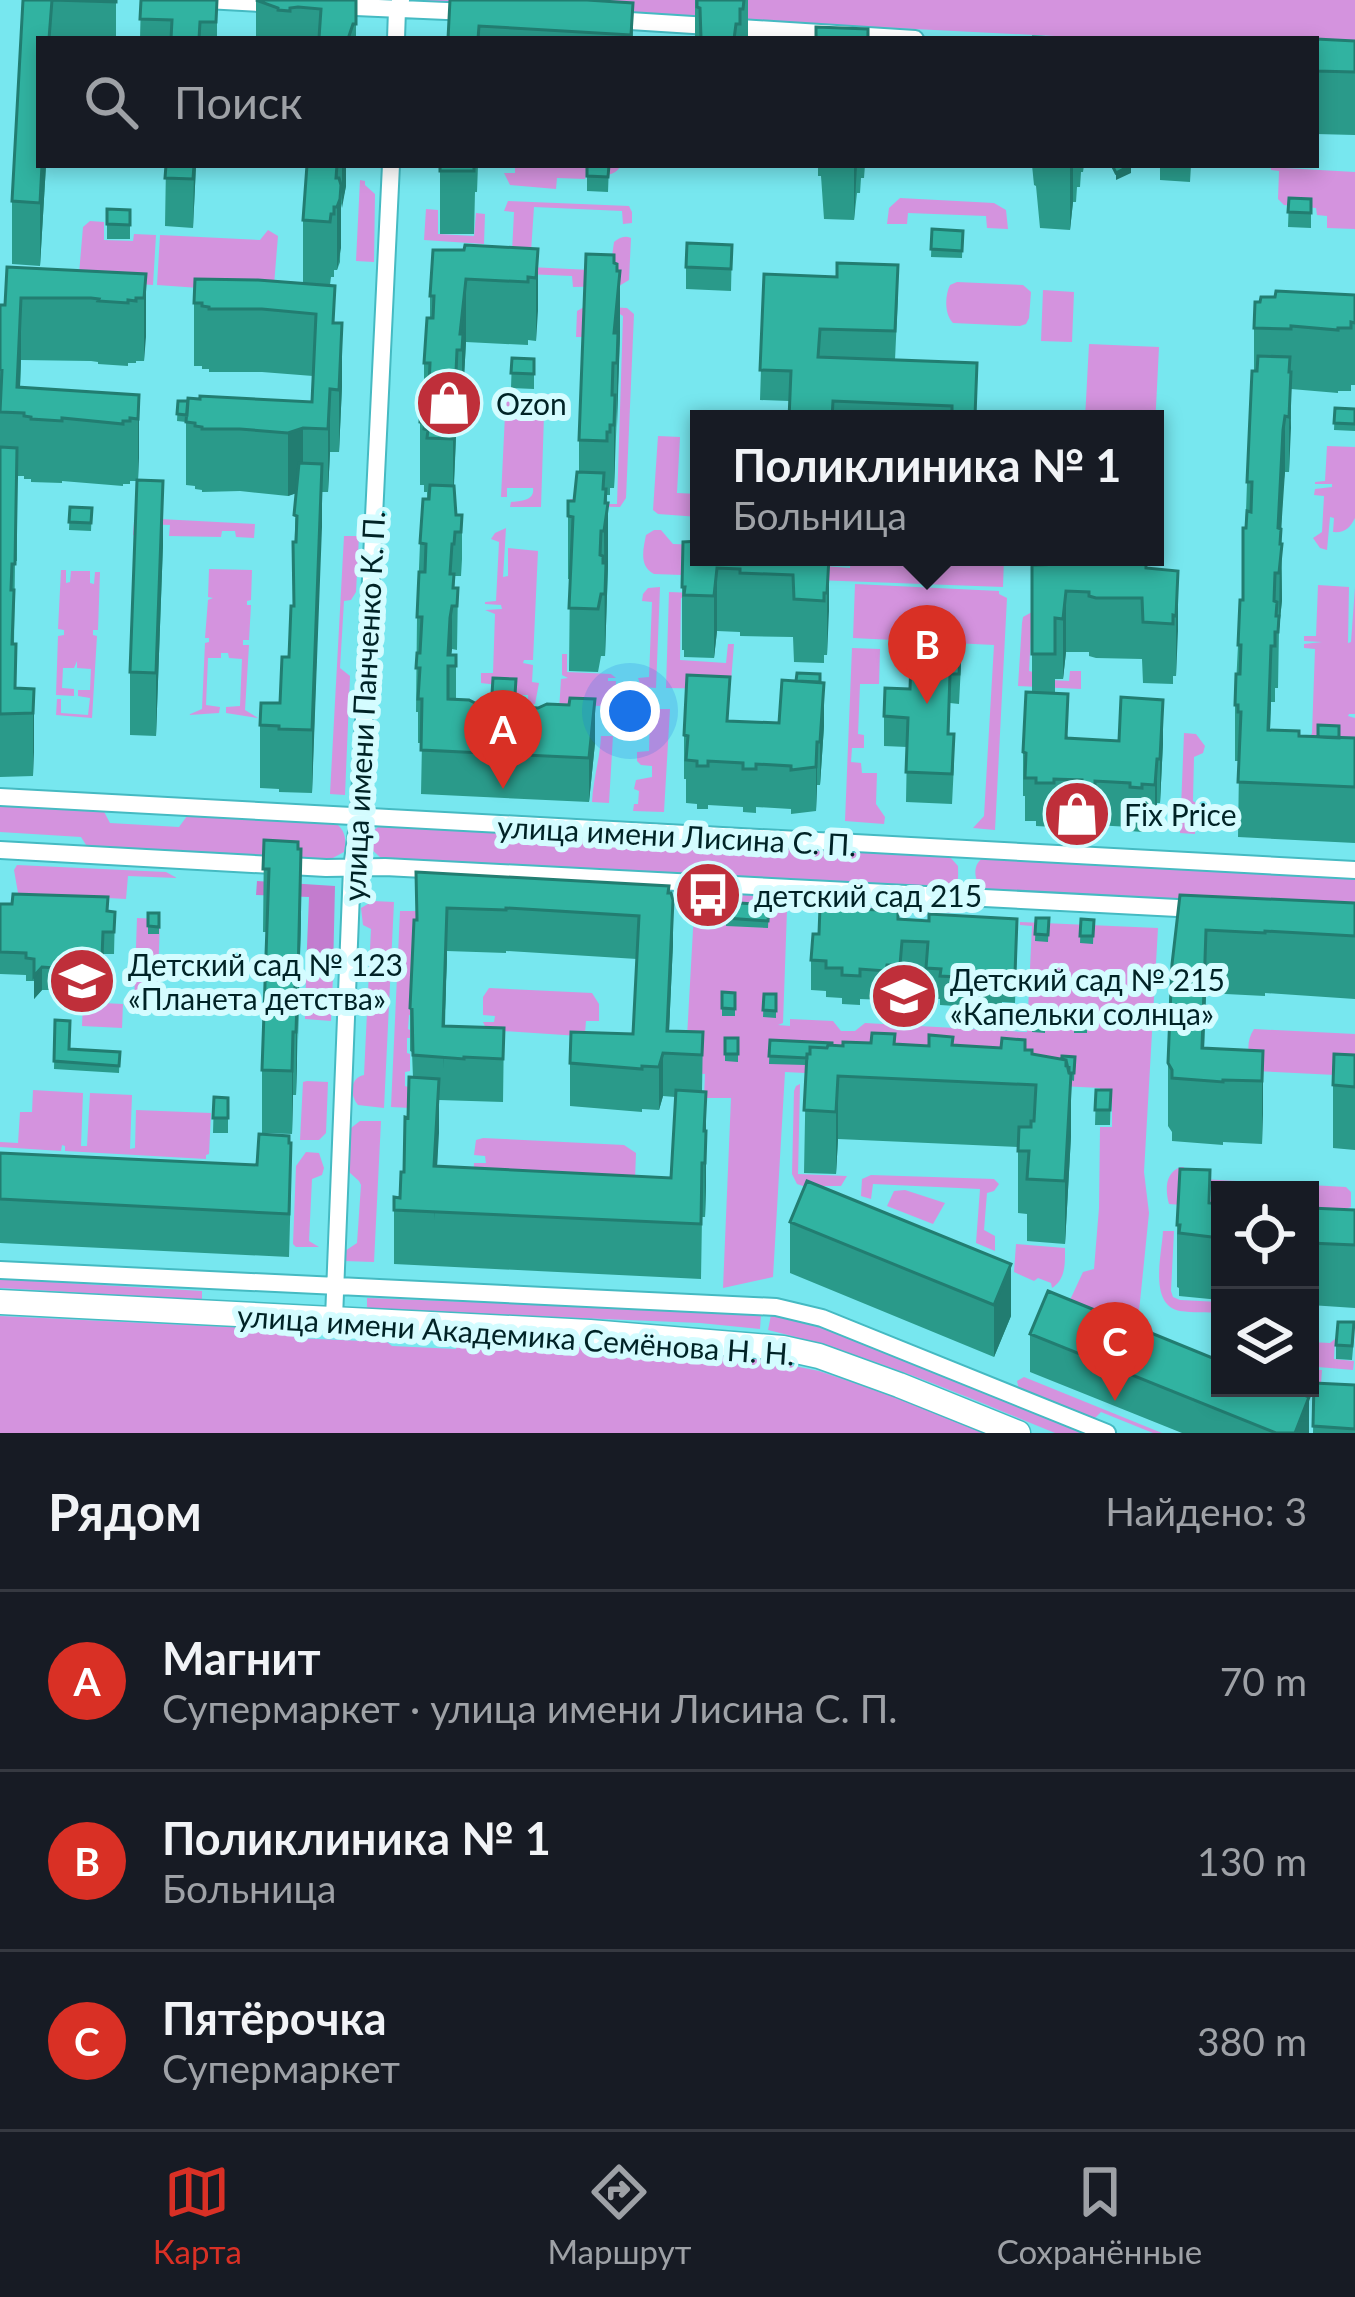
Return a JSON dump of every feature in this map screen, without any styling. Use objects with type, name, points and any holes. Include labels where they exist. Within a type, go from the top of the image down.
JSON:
[{"type":"main road","name":"улица имени Академика Семёнова Н. Н.","points":[[0,1302],[651,1336],[783,1348],[879,1377],[1018,1433]]},
{"type":"street","points":[[206,0],[285,4]]},
{"type":"street","points":[[306,5],[399,4],[482,13]]},
{"type":"street","points":[[396,36],[399,4]]},
{"type":"street","points":[[599,19],[868,36]]},
{"type":"street","name":"улица имени Панченко К. П.","points":[[334,1318],[352,868],[359,817],[391,168]]},
{"type":"street","name":"улица имени Лисина С. П.","points":[[0,797],[1355,870]]},
{"type":"street","name":"улица имени Лисина С. П.","points":[[0,850],[1219,910]]},
{"type":"street","points":[[0,1270],[776,1307],[822,1318],[1107,1433]]},
{"type":"shaded area","points":[[425,0],[1355,0],[1355,51],[1319,49],[1319,36],[1054,36],[435,5]]},
{"type":"shaded area","points":[[515,168],[618,168],[585,179],[557,178],[556,189],[510,185],[504,173],[515,173]]},
{"type":"shaded area","points":[[1271,170],[1355,172],[1355,229],[1327,228],[1327,216],[1317,215],[1316,208],[1284,205],[1278,199],[1279,171]]},
{"type":"shaded area","points":[[360,180],[375,194],[374,262],[356,261]]},
{"type":"shaded area","points":[[900,198],[994,203],[1006,210],[1008,229],[987,228],[986,216],[908,213],[907,224],[887,224],[889,208]]},
{"type":"shaded area","points":[[508,201],[629,206],[632,223],[623,224],[622,211],[534,207],[530,267],[610,271],[614,242],[626,237],[631,238],[629,280],[619,286],[573,287],[572,276],[499,273],[512,252],[514,212],[504,211]]},
{"type":"shaded area","points":[[426,209],[438,210],[438,234],[474,236],[476,213],[485,214],[484,244],[424,240]]},
{"type":"shaded area","points":[[90,221],[104,222],[104,240],[133,241],[134,234],[156,235],[153,285],[97,281],[79,274],[83,227]]},
{"type":"shaded area","points":[[268,230],[278,236],[273,297],[157,285],[160,235],[260,240]]},
{"type":"shaded area","points":[[950,285],[1023,285],[1031,292],[1026,324],[953,323],[946,299]]},
{"type":"shaded area","points":[[1043,290],[1074,292],[1072,342],[1041,341]]},
{"type":"shaded area","points":[[586,306],[627,308],[634,314],[626,498],[620,507],[571,506],[570,499],[577,499],[578,504],[617,504],[623,316],[618,313],[576,337],[577,311]]},
{"type":"shaded area","points":[[1089,344],[1159,347],[1156,410],[1085,410]]},
{"type":"shaded area","points":[[506,394],[511,394],[510,417],[522,410],[536,419],[538,394],[553,394],[552,413],[544,415],[541,507],[510,507],[511,502],[529,498],[533,488],[507,488],[507,497],[501,497]]},
{"type":"shaded area","points":[[658,436],[680,437],[677,493],[690,494],[690,516],[653,510]]},
{"type":"shaded area","points":[[1327,446],[1355,447],[1355,518],[1347,529],[1333,532],[1334,518],[1330,517],[1327,550],[1313,538],[1322,532],[1324,496],[1314,495],[1315,489],[1332,487],[1315,484],[1325,481]]},
{"type":"shaded area","points":[[141,518],[255,524],[254,538],[236,537],[235,531],[222,531],[221,537],[169,536],[170,525],[141,524],[139,536],[133,535],[134,522]]},
{"type":"shaded area","points":[[506,528],[503,577],[508,576],[508,548],[538,551],[533,660],[523,663],[533,665],[532,682],[539,683],[535,704],[528,706],[528,695],[516,695],[515,687],[481,683],[481,673],[493,673],[495,614],[485,610],[502,609],[485,604],[496,601],[499,542],[491,539]]},
{"type":"shaded area","points":[[661,530],[673,544],[690,545],[690,566],[1004,566],[1003,587],[654,574],[643,557],[646,535]]},
{"type":"shaded area","points":[[344,536],[359,536],[356,592],[344,601],[340,668],[350,676],[345,795],[330,794]]},
{"type":"shaded area","points":[[209,569],[252,570],[251,600],[247,601],[251,605],[249,640],[243,640],[243,645],[249,645],[245,710],[258,718],[226,713],[226,707],[240,706],[242,659],[229,658],[228,653],[208,658],[206,705],[220,707],[219,713],[188,715],[202,709],[208,600],[213,598],[208,597]]},
{"type":"shaded area","points":[[61,570],[66,570],[66,583],[71,571],[90,571],[94,584],[95,572],[100,572],[98,630],[93,630],[97,636],[92,718],[56,715],[57,699],[61,699],[61,713],[88,715],[90,698],[78,696],[78,690],[90,690],[91,669],[77,668],[77,661],[74,668],[63,668],[62,688],[74,689],[74,696],[56,695],[58,636],[64,635],[58,629]]},
{"type":"shaded area","points":[[855,584],[999,591],[1007,598],[995,830],[973,828],[984,816],[994,645],[853,638]]},
{"type":"shaded area","points":[[1318,585],[1349,587],[1348,643],[1355,587],[1355,714],[1348,716],[1355,718],[1355,755],[1309,740],[1315,649],[1304,648],[1304,644],[1322,642],[1304,641],[1304,636],[1316,636]]},
{"type":"shaded area","points":[[660,587],[656,688],[641,687],[638,678],[649,677],[652,602],[642,601],[643,594],[648,588]]},
{"type":"shaded area","points":[[669,592],[744,595],[681,598],[680,660],[726,663],[728,644],[734,644],[731,681],[721,681],[721,685],[730,685],[727,689],[666,688]]},
{"type":"shaded area","points":[[1032,612],[1029,671],[1033,679],[1069,681],[1070,671],[1081,671],[1081,689],[1018,686],[1023,617]]},
{"type":"shaded area","points":[[852,648],[880,649],[879,684],[860,684],[858,734],[864,735],[864,748],[852,748],[851,762],[861,763],[862,773],[877,773],[876,804],[884,824],[845,821]]},
{"type":"shaded area","points":[[562,654],[567,654],[567,672],[616,678],[608,678],[616,681],[614,716],[603,717],[602,706],[569,705],[568,715],[559,711],[561,679],[568,678],[562,675]]},
{"type":"shaded area","points":[[650,709],[670,709],[664,812],[633,811],[638,804],[636,780],[652,777],[652,766],[637,761],[637,752],[649,751]]},
{"type":"shaded area","points":[[1184,733],[1196,734],[1205,746],[1194,757],[1193,801],[1203,807],[1195,834],[1180,833]]},
{"type":"shaded area","points":[[601,736],[613,736],[609,803],[592,802]]},
{"type":"shaded area","points":[[0,803],[102,808],[110,823],[179,827],[190,812],[334,822],[343,831],[345,847],[329,860],[88,848],[81,837],[0,832]]},
{"type":"shaded area","points":[[381,825],[949,856],[958,866],[958,877],[949,890],[381,858],[370,848],[372,834]]},
{"type":"shaded area","points":[[984,857],[1355,876],[1355,909],[984,890],[975,874]]},
{"type":"shaded area","points":[[17,865],[166,872],[177,878],[128,876],[126,899],[18,893]]},
{"type":"shaded area","points":[[257,881],[335,886],[333,972],[306,971],[309,897],[256,895]]},
{"type":"shaded area","points":[[730,894],[785,896],[792,904],[937,910],[944,903],[956,904],[959,913],[730,903]]},
{"type":"shaded area","points":[[373,901],[394,902],[384,1108],[358,1105],[352,1091],[356,1079],[364,1075],[371,929],[363,925],[361,908]]},
{"type":"shaded area","points":[[721,907],[787,910],[783,1023],[778,1025],[790,1026],[790,1019],[833,1021],[841,1031],[855,1031],[865,1023],[1027,1032],[1032,926],[1020,922],[1158,928],[1144,1172],[1149,1213],[1137,1331],[1070,1300],[1083,1272],[1094,1269],[1100,1127],[1112,1127],[1112,1102],[1100,1101],[1100,1088],[785,1072],[773,1277],[723,1288],[731,1098],[704,1098],[705,1074],[685,1073],[694,912]]},
{"type":"shaded area","points":[[400,911],[421,911],[410,984],[410,1071],[405,1072],[410,1108],[391,1107]]},
{"type":"shaded area","points":[[137,918],[160,919],[157,1005],[134,1004]]},
{"type":"shaded area","points":[[306,976],[333,977],[331,1021],[305,1019]]},
{"type":"shaded area","points":[[489,988],[592,993],[599,1004],[599,1021],[586,1021],[585,1033],[594,1037],[487,1030],[483,1022],[494,1022],[495,1016],[483,1015],[483,997]]},
{"type":"shaded area","points":[[83,1002],[123,1004],[122,1028],[82,1026]]},
{"type":"shaded area","points":[[1254,1029],[1355,1034],[1355,1076],[1255,1071],[1248,1050]]},
{"type":"shaded area","points":[[303,1082],[328,1082],[326,1133],[319,1140],[300,1140]]},
{"type":"shaded area","points":[[800,1084],[798,1174],[847,1176],[841,1186],[803,1186],[792,1174],[794,1091]]},
{"type":"shaded area","points":[[33,1090],[83,1093],[81,1146],[87,1146],[90,1093],[132,1095],[130,1149],[135,1148],[136,1110],[211,1113],[209,1154],[206,1159],[65,1151],[62,1145],[61,1151],[0,1147],[0,1142],[18,1143],[20,1112],[32,1112]]},
{"type":"shaded area","points":[[360,1121],[381,1121],[374,1262],[344,1261],[345,1251],[357,1243],[361,1185],[349,1172],[351,1128]]},
{"type":"shaded area","points":[[476,1140],[624,1145],[636,1153],[635,1179],[473,1186],[474,1163],[486,1163],[485,1156],[474,1155]]},
{"type":"shaded area","points":[[306,1152],[319,1153],[324,1168],[322,1175],[312,1179],[309,1241],[319,1247],[293,1244],[296,1166]]},
{"type":"shaded area","points":[[1184,1167],[1184,1178],[1238,1181],[1184,1184],[1183,1198],[1211,1200],[1211,1207],[1169,1204],[1172,1173]]},
{"type":"shaded area","points":[[871,1175],[994,1179],[999,1184],[987,1193],[984,1230],[995,1236],[995,1251],[976,1243],[980,1189],[873,1184],[871,1199],[861,1196],[862,1179]]},
{"type":"shaded area","points":[[1319,1186],[1346,1187],[1351,1192],[1351,1207],[1319,1218]]},
{"type":"shaded area","points":[[894,1191],[945,1203],[933,1224],[887,1206]]},
{"type":"shaded area","points":[[1163,1231],[1174,1231],[1173,1297],[1211,1302],[1211,1313],[1170,1307],[1159,1277]]},
{"type":"shaded area","points":[[1016,1244],[1065,1248],[1064,1270],[1057,1284],[1052,1288],[1051,1283],[1014,1272]]},
{"type":"shaded area","points":[[0,1279],[202,1291],[202,1300],[0,1288]]},
{"type":"shaded area","points":[[367,1298],[761,1315],[760,1329],[367,1309]]},
{"type":"shaded area","points":[[771,1315],[852,1336],[1081,1433],[1055,1433],[877,1363],[768,1330]]},
{"type":"shaded area","points":[[0,1316],[293,1330],[294,1338],[392,1346],[456,1349],[457,1339],[754,1358],[819,1371],[986,1433],[0,1433]]},
{"type":"shaded area","points":[[1335,1339],[1334,1359],[1354,1361],[1353,1370],[1319,1367],[1319,1342]]},
{"type":"shaded area","points":[[1024,1377],[1162,1433],[1101,1412],[1090,1418],[1019,1390],[1017,1381]]},
{"type":"building","points":[[23,0],[52,0],[49,36],[36,36],[40,203],[12,201]]},
{"type":"building","points":[[141,0],[217,0],[216,22],[200,22],[199,36],[171,36],[172,20],[140,19]]},
{"type":"building","points":[[256,0],[356,0],[356,24],[349,36],[319,36],[321,9],[278,8]]},
{"type":"building","points":[[450,0],[633,3],[631,35],[479,26],[478,36],[448,36]]},
{"type":"building","points":[[697,0],[744,0],[734,36],[701,36]]},
{"type":"building","points":[[816,27],[868,29],[868,36],[816,36]]},
{"type":"building","points":[[1319,39],[1355,41],[1355,72],[1319,71]]},
{"type":"building","points":[[166,168],[194,168],[193,179],[165,178]]},
{"type":"building","points":[[307,168],[337,168],[340,199],[330,222],[303,220]]},
{"type":"building","points":[[440,168],[474,168],[474,171]]},
{"type":"building","points":[[587,168],[609,168],[608,177],[587,176]]},
{"type":"building","points":[[1289,198],[1311,199],[1311,213],[1288,212]]},
{"type":"building","points":[[107,209],[130,210],[130,225],[107,224]]},
{"type":"building","points":[[932,229],[963,231],[962,251],[931,249]]},
{"type":"building","points":[[687,243],[732,245],[731,269],[686,267]]},
{"type":"building","points":[[465,245],[538,249],[536,278],[528,277],[528,282],[466,279],[453,439],[427,438],[425,423],[420,422],[422,393],[429,386],[430,363],[424,363],[427,318],[433,318],[433,250],[464,250]]},
{"type":"building","points":[[586,254],[614,255],[620,271],[614,425],[610,425],[607,441],[579,440]]},
{"type":"building","points":[[837,263],[898,265],[895,331],[820,329],[818,357],[977,363],[975,410],[833,401],[832,410],[789,410],[791,371],[760,370],[764,274],[837,277]]},
{"type":"building","points":[[7,267],[146,274],[144,298],[128,303],[21,298],[17,387],[139,395],[138,419],[123,424],[62,421],[0,412],[0,305],[5,305]]},
{"type":"building","points":[[195,279],[335,286],[333,323],[342,323],[339,390],[330,389],[328,429],[288,433],[202,429],[186,422],[188,398],[200,396],[312,402],[316,314],[209,309],[194,303]]},
{"type":"building","points":[[1276,291],[1355,295],[1355,323],[1338,330],[1254,328],[1255,302],[1275,297]]},
{"type":"building","points":[[1258,356],[1290,357],[1291,372],[1289,417],[1285,416],[1283,430],[1278,528],[1282,544],[1274,601],[1279,616],[1275,646],[1271,646],[1268,730],[1355,738],[1355,787],[1238,782],[1241,712],[1235,705],[1236,674],[1240,674],[1243,528],[1247,511],[1251,512],[1252,482],[1247,482],[1252,371],[1257,371]]},
{"type":"building","points":[[512,358],[534,359],[534,374],[511,373]]},
{"type":"building","points":[[178,401],[188,401],[187,415],[177,414]]},
{"type":"building","points":[[1335,408],[1355,409],[1355,424],[1334,423]]},
{"type":"building","points":[[0,447],[17,448],[12,644],[16,644],[15,688],[34,689],[33,713],[0,714]]},
{"type":"building","points":[[299,463],[322,464],[312,730],[260,725],[261,703],[280,703],[282,657],[289,657]]},
{"type":"building","points":[[577,472],[604,473],[608,503],[600,555],[606,563],[605,594],[601,594],[598,609],[569,608],[573,517],[568,516],[568,501],[574,501]]},
{"type":"building","points":[[137,480],[163,481],[156,673],[130,672]]},
{"type":"building","points":[[430,485],[454,486],[456,515],[462,515],[461,532],[455,532],[452,544],[450,574],[454,574],[453,588],[458,588],[448,655],[456,655],[456,666],[448,666],[448,699],[538,708],[569,705],[570,698],[595,699],[589,758],[421,750],[422,699],[418,699],[420,668],[416,668],[422,617],[417,617],[419,572],[425,572],[426,544],[420,543],[423,499],[429,499]]},
{"type":"building","points":[[70,507],[92,508],[91,523],[69,522]]},
{"type":"building","points":[[683,542],[690,542],[690,566],[828,566],[824,601],[794,599],[793,575],[717,568],[714,596],[684,595]]},
{"type":"building","points":[[1032,566],[1146,566],[1178,571],[1173,624],[1143,622],[1142,598],[1096,598],[1089,592],[1066,591],[1063,619],[1055,618],[1055,654],[1032,654]]},
{"type":"building","points":[[912,633],[961,635],[959,674],[950,674],[952,774],[906,772],[908,718],[884,716],[885,688],[910,689]]},
{"type":"building","points":[[797,673],[820,674],[820,682],[796,681]]},
{"type":"building","points":[[687,675],[730,677],[727,721],[779,723],[782,680],[824,683],[816,767],[791,770],[791,766],[756,764],[756,769],[743,769],[743,763],[708,761],[708,766],[697,766],[697,761],[686,760]]},
{"type":"building","points":[[493,678],[516,679],[515,695],[492,694]]},
{"type":"building","points":[[1026,692],[1068,694],[1066,738],[1119,741],[1121,697],[1163,700],[1155,785],[1142,784],[1142,788],[1095,781],[1095,786],[1082,786],[1082,780],[1036,783],[1036,778],[1025,778]]},
{"type":"building","points":[[1318,725],[1339,726],[1339,738],[1318,737]]},
{"type":"building","points":[[264,840],[298,842],[301,849],[292,1071],[262,1070],[269,869],[263,869]]},
{"type":"building","points":[[416,872],[669,886],[673,900],[667,1031],[703,1032],[702,1055],[663,1053],[659,1067],[642,1069],[570,1063],[571,1032],[633,1034],[639,916],[447,908],[443,1026],[504,1028],[503,1059],[413,1055],[410,1008]]},
{"type":"building","points":[[13,894],[108,897],[107,911],[115,912],[114,932],[103,932],[102,958],[56,961],[55,968],[42,967],[34,976],[34,959],[26,958],[26,953],[0,952],[0,904],[12,904]]},
{"type":"building","points":[[1180,895],[1355,903],[1355,936],[1206,930],[1202,1048],[1263,1051],[1262,1081],[1172,1078],[1168,1063],[1172,964]]},
{"type":"building","points":[[726,902],[769,905],[768,921],[726,918]]},
{"type":"building","points":[[820,907],[898,911],[898,919],[929,921],[929,914],[1017,919],[1015,973],[956,983],[957,977],[940,976],[941,969],[926,968],[928,942],[902,941],[900,965],[887,965],[886,971],[860,969],[860,976],[842,975],[842,968],[826,968],[826,961],[811,960]]},
{"type":"building","points":[[148,913],[159,913],[159,927],[148,926]]},
{"type":"building","points":[[1036,918],[1049,918],[1048,935],[1035,934]]},
{"type":"building","points":[[1081,919],[1094,920],[1093,936],[1080,936]]},
{"type":"building","points":[[146,957],[157,957],[157,971],[145,970]]},
{"type":"building","points":[[722,992],[735,993],[735,1009],[722,1008]]},
{"type":"building","points":[[764,994],[776,994],[776,1011],[763,1010]]},
{"type":"building","points":[[1033,1008],[1046,1009],[1045,1025],[1032,1024]]},
{"type":"building","points":[[1075,1009],[1088,1009],[1087,1026],[1074,1025]]},
{"type":"building","points":[[55,1020],[70,1021],[69,1049],[120,1052],[119,1066],[54,1061]]},
{"type":"building","points":[[872,1033],[895,1034],[894,1044],[929,1046],[929,1035],[953,1037],[952,1045],[1001,1048],[1002,1038],[1025,1040],[1025,1050],[1032,1054],[1066,1060],[1071,1074],[1065,1181],[1027,1179],[1029,1151],[1018,1151],[1019,1127],[1031,1127],[1034,1121],[1036,1085],[838,1076],[836,1112],[804,1110],[810,1047],[871,1043]]},
{"type":"building","points":[[725,1038],[738,1038],[738,1054],[725,1054]]},
{"type":"building","points":[[770,1040],[832,1045],[810,1047],[807,1058],[769,1056]]},
{"type":"building","points":[[1334,1054],[1355,1055],[1355,1087],[1333,1085]]},
{"type":"building","points":[[1062,1056],[1075,1057],[1074,1073],[1069,1073]]},
{"type":"building","points":[[409,1077],[439,1079],[434,1166],[671,1178],[676,1090],[706,1092],[701,1224],[394,1210],[404,1172]]},
{"type":"building","points":[[1096,1090],[1111,1090],[1110,1110],[1095,1110]]},
{"type":"building","points":[[214,1097],[228,1098],[228,1118],[213,1118]]},
{"type":"building","points":[[259,1134],[289,1136],[289,1214],[0,1199],[0,1153],[257,1165]]},
{"type":"building","points":[[1180,1169],[1210,1170],[1211,1237],[1179,1233]]},
{"type":"building","points":[[807,1181],[1011,1264],[994,1305],[790,1222]]},
{"type":"building","points":[[1319,1208],[1355,1210],[1355,1245],[1319,1243]]},
{"type":"building","points":[[1048,1291],[1211,1357],[1211,1397],[1309,1397],[1295,1433],[1276,1433],[1030,1334]]},
{"type":"building","points":[[1338,1322],[1354,1322],[1352,1346],[1336,1345]]},
{"type":"building","points":[[1319,1383],[1355,1385],[1355,1429],[1313,1426]]},
{"type":"place","name":"Ozon","points":[[449,403]]},
{"type":"place","name":"Поликлиника № 1","points":[[927,704]]},
{"type":"place","name":"Магнит","points":[[503,789]]},
{"type":"place","name":"Fix Price","points":[[1077,814]]},
{"type":"place","name":"детский сад 215","points":[[708,895]]},
{"type":"place","name":"Детский сад № 123 «Планета детства»","points":[[82,981]]},
{"type":"place","name":"Детский сад № 215 «Капельки солнца»","points":[[904,996]]},
{"type":"place","name":"Пятёрочка","points":[[1115,1401]]}]
